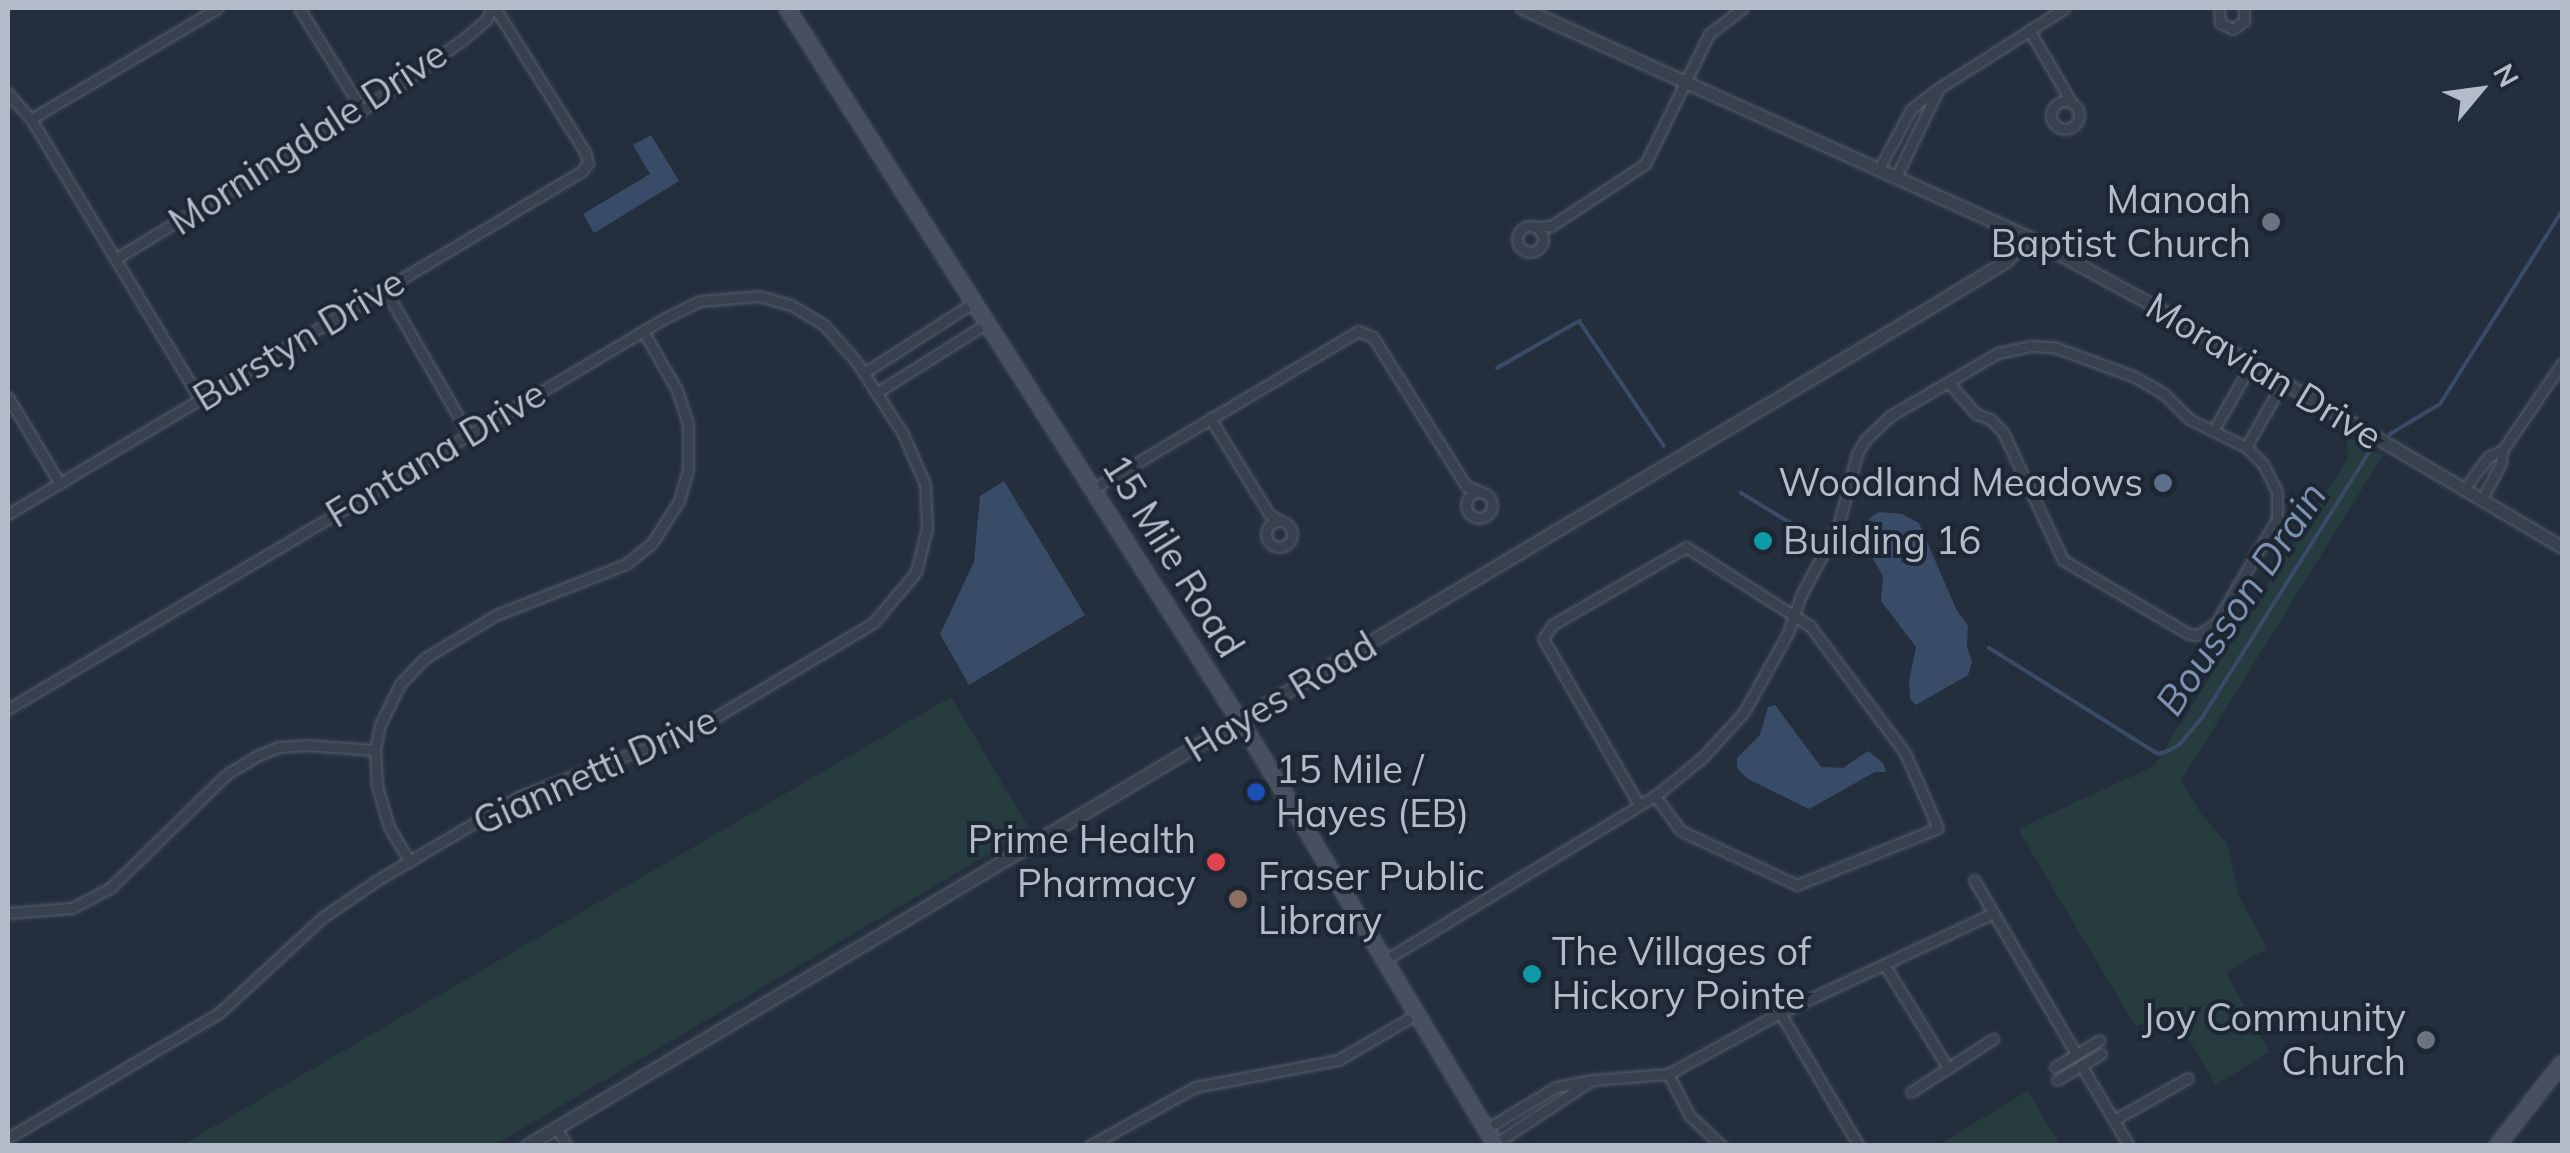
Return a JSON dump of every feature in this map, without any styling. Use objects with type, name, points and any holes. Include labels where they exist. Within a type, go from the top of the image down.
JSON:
[{"type":"main road","name":"15 Mile Road","points":[[787,8],[1240,722],[1496,1145]]},
{"type":"main road","points":[[2497,1146],[2562,1062]]},
{"type":"street","points":[[31,119],[218,8]]},
{"type":"street","points":[[298,8],[362,110]]},
{"type":"street","name":"Morningdale Drive","points":[[116,259],[362,110],[486,20],[494,8]]},
{"type":"street","name":"Burstyn Drive","points":[[8,514],[582,171],[588,162],[494,8]]},
{"type":"street","name":"Moravian Drive","points":[[1522,8],[2028,237],[2562,547]]},
{"type":"street","points":[[1551,226],[1536,252],[1520,248],[1519,232],[1551,226],[1630,178],[1645,164],[1709,34],[1742,8]]},
{"type":"street","points":[[1880,169],[1911,110],[2066,8]]},
{"type":"street","points":[[2219,8],[2220,23],[2232,28],[2244,22],[2244,8]]},
{"type":"street","points":[[2029,30],[2080,118],[2066,129],[2052,119],[2062,90]]},
{"type":"street","points":[[1896,176],[1939,88]]},
{"type":"street","points":[[8,93],[31,119],[200,399]]},
{"type":"street","points":[[2058,102],[2072,102]]},
{"type":"street","points":[[1534,227],[1543,241]]},
{"type":"street","name":"Hayes Road","points":[[526,1146],[541,1142],[556,1127],[1240,722],[2006,261],[2028,237]]},
{"type":"street","points":[[384,288],[468,434]]},
{"type":"street","name":"Fontana Drive","points":[[8,708],[642,331],[700,301],[730,296],[775,299],[824,325],[876,393]]},
{"type":"street","points":[[864,373],[974,302]]},
{"type":"street","points":[[876,393],[987,323]]},
{"type":"street","points":[[410,862],[383,811],[375,750],[389,702],[425,658],[513,606],[626,564],[666,526],[688,470],[688,424],[677,390],[642,331]]},
{"type":"street","points":[[1092,489],[1353,333],[1364,331],[1466,486],[1492,502],[1489,514],[1472,516],[1466,486]]},
{"type":"street","points":[[1385,960],[1654,796],[1702,758],[1744,712],[1788,633],[1794,613],[1838,526],[1856,454],[1865,440],[1890,416],[1998,353],[2054,348],[2152,385],[2189,419],[2246,447],[2270,477],[2276,492],[2278,520],[2216,623],[2198,635],[2189,634],[2063,560],[2003,432],[1990,419],[1976,414],[1950,384]]},
{"type":"street","points":[[2464,489],[2483,463],[2502,451],[2562,362]]},
{"type":"street","points":[[2213,430],[2251,365]]},
{"type":"street","points":[[2246,447],[2282,384]]},
{"type":"street","name":"Giannetti Drive","points":[[8,1138],[219,1012],[322,917],[410,862],[539,787],[694,730],[883,613],[916,572],[924,548],[928,508],[916,458],[876,393]]},
{"type":"street","points":[[8,397],[60,484]]},
{"type":"street","points":[[1210,418],[1269,514],[1292,531],[1285,546],[1269,543],[1269,514]]},
{"type":"street","points":[[2482,500],[2501,463],[2502,451]]},
{"type":"street","points":[[1466,501],[1479,492]]},
{"type":"street","points":[[1268,526],[1280,521]]},
{"type":"street","points":[[1638,805],[1546,651],[1543,639],[1547,629],[1686,547],[1810,626],[1905,753],[1938,828],[1797,885],[1675,826],[1654,796]]},
{"type":"street","points":[[8,914],[55,911],[90,901],[128,872],[227,774],[259,755],[305,745],[375,750]]},
{"type":"street","points":[[1974,880],[2076,1054]]},
{"type":"street","points":[[1486,1129],[1556,1087],[1668,1074],[1780,1013],[1993,913]]},
{"type":"street","points":[[1884,964],[1948,1068]]},
{"type":"street","points":[[1780,1013],[1859,1146]]},
{"type":"street","points":[[1089,1146],[1195,1087],[1338,1060],[1417,1014]]},
{"type":"street","points":[[1912,1092],[1992,1038]]},
{"type":"street","points":[[2055,1066],[2100,1040]]},
{"type":"street","points":[[2057,1080],[2101,1054]]},
{"type":"street","points":[[2082,1066],[2129,1146]]},
{"type":"street","points":[[1668,1074],[1690,1116],[1722,1146]]},
{"type":"street","points":[[2114,1120],[2188,1078]]},
{"type":"street","points":[[1496,1145],[1592,1080]]},
{"type":"street","points":[[556,1127],[567,1146]]},
{"type":"green space","points":[[2346,436],[2383,455],[2181,781],[2202,815],[2227,843],[2239,897],[2267,948],[2226,973],[2269,1052],[2216,1085],[2170,1007],[2136,1027],[2018,829],[2154,766],[2349,456]]},
{"type":"green space","points":[[951,697],[1030,830],[494,1145],[182,1145]]},
{"type":"green space","points":[[2028,1091],[2060,1145],[1938,1145]]},
{"type":"water","points":[[651,135],[679,181],[594,233],[583,214],[650,174],[633,145]]},
{"type":"water","points":[[1004,481],[1085,615],[969,685],[940,634],[974,562],[980,496]]},
{"type":"water","points":[[1879,512],[1902,514],[1919,523],[1956,609],[1968,626],[1967,646],[1972,662],[1968,675],[1916,705],[1910,699],[1909,681],[1916,647],[1881,601],[1883,576],[1865,546],[1870,518]]},
{"type":"water","points":[[1775,705],[1821,767],[1843,768],[1868,751],[1883,763],[1886,772],[1875,772],[1809,809],[1748,779],[1737,768],[1737,758],[1760,735],[1768,707]]},
{"type":"waterway","name":"Bousson Drain","points":[[2390,434],[2440,404],[2562,211]]},
{"type":"waterway","points":[[1497,368],[1579,321],[1664,446]]},
{"type":"waterway","name":"Bousson Drain","points":[[1989,648],[2158,754],[2168,751],[2179,745],[2203,716],[2372,448]]},
{"type":"waterway","points":[[1741,493],[1817,539]]},
{"type":"place","name":"Manoah Baptist Church","points":[[2271,222]]},
{"type":"place","name":"Woodland Meadows","points":[[2163,483]]},
{"type":"place","name":"Building 16","points":[[1763,541]]},
{"type":"place","name":"15 Mile / Hayes (EB)","points":[[1256,792]]},
{"type":"place","name":"Prime Health Pharmacy","points":[[1216,862]]},
{"type":"place","name":"Fraser Public Library","points":[[1238,899]]},
{"type":"place","name":"The Villages of Hickory Pointe","points":[[1532,974]]},
{"type":"place","name":"Joy Community Church","points":[[2426,1040]]}]
